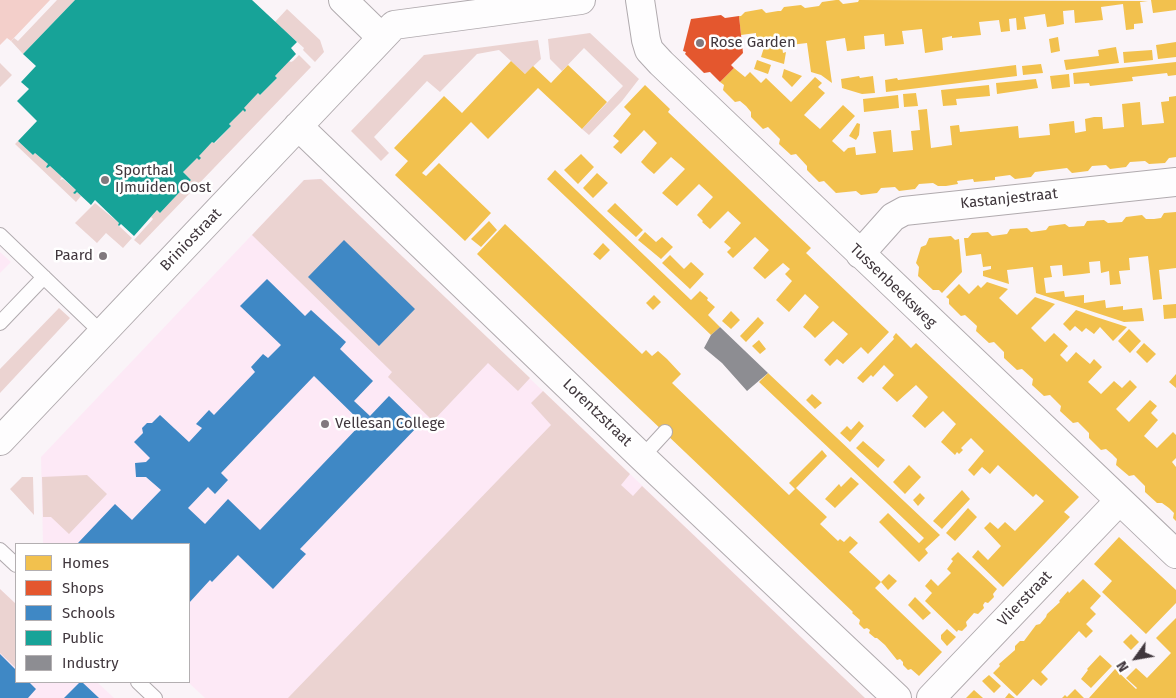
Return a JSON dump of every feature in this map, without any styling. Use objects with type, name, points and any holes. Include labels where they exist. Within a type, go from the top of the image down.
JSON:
[{"type":"street","points":[[343,0],[382,37]]},
{"type":"street","name":"Briniostraat","points":[[0,441],[394,24],[581,0]]},
{"type":"street","name":"Tussenbeeksweg","points":[[640,0],[646,40],[650,50],[661,63],[1176,554]]},
{"type":"street","name":"Lorentzstraat","points":[[298,126],[642,457],[897,698]]},
{"type":"street","name":"Kastanjestraat","points":[[860,254],[893,217],[904,211],[1176,182]]},
{"type":"street","name":"Vlierstraat","points":[[931,698],[1119,501]]},
{"type":"lane","points":[[0,236],[102,333]]},
{"type":"lane","points":[[0,323],[44,278]]},
{"type":"lane","points":[[642,457],[665,432]]},
{"type":"lane","points":[[0,550],[15,564]]},
{"type":"lane","points":[[139,683],[155,698]]},
{"type":"shaded area","points":[[0,0],[50,0],[11,41],[7,38],[0,45]]},
{"type":"shaded area","points":[[57,0],[75,0],[23,54],[11,41],[14,38],[18,41]]},
{"type":"shaded area","points":[[287,9],[320,40],[324,52],[315,62],[303,50],[304,48],[275,22]]},
{"type":"shaded area","points":[[590,33],[639,79],[622,101],[589,135],[582,129],[623,86],[584,48],[562,71],[550,59],[548,39]]},
{"type":"shaded area","points":[[538,40],[541,59],[525,74],[499,50],[477,54],[440,92],[427,81],[374,137],[389,153],[381,161],[351,131],[424,55]]},
{"type":"shaded area","points":[[299,55],[311,67],[140,245],[134,240],[153,219],[151,217],[157,210],[160,213],[191,180],[183,172],[212,142],[215,143],[231,126],[229,124],[258,93],[260,95],[277,78],[275,76],[289,61],[293,61]]},
{"type":"shaded area","points":[[0,63],[12,75],[0,87]]},
{"type":"shaded area","points":[[18,141],[33,155],[35,153],[48,164],[47,168],[50,166],[62,177],[60,180],[63,179],[76,190],[74,193],[77,192],[81,196],[76,202],[15,144]]},
{"type":"shaded area","name":"Vellesan College","points":[[321,179],[846,680],[828,698],[205,698],[189,683],[190,543],[43,543],[41,457],[304,180]]},
{"type":"shaded area","points":[[321,179],[530,378],[518,391],[488,363],[433,421],[388,377],[392,372],[252,235],[304,180]]},
{"type":"shaded area","points":[[95,203],[119,223],[118,225],[132,238],[123,248],[106,233],[97,243],[75,223]]},
{"type":"shaded area","points":[[0,252],[11,262],[0,273]]},
{"type":"shaded area","points":[[59,308],[70,318],[0,393],[0,369]]},
{"type":"shaded area","points":[[543,391],[630,474],[621,485],[633,496],[642,486],[865,698],[288,698],[551,425],[531,403]]},
{"type":"shaded area","points":[[87,475],[107,494],[69,534],[51,517],[43,517],[42,477]]},
{"type":"shaded area","points":[[22,477],[33,477],[34,515],[10,489]]},
{"type":"shaded area","points":[[0,589],[15,603],[15,683],[98,683],[114,698],[0,698]]},
{"type":"shaded area","points":[[0,589],[15,603],[15,667],[0,653]]},
{"type":"building: Homes","points":[[839,0],[843,4],[858,2],[859,0],[1148,1],[1140,2],[1143,23],[1134,24],[1134,29],[1126,30],[1123,4],[1101,7],[1103,20],[1075,23],[1074,10],[1063,11],[1064,24],[1047,27],[1045,14],[1024,17],[1026,29],[1017,30],[1016,18],[1009,19],[1010,31],[1001,32],[999,20],[979,22],[981,35],[942,38],[943,50],[925,53],[922,29],[902,31],[904,44],[885,46],[884,34],[864,36],[865,49],[847,51],[845,38],[826,41],[832,83],[821,75],[811,72],[807,43],[782,46],[783,53],[786,52],[784,64],[761,57],[766,41],[756,42],[756,33],[741,35],[739,16],[745,12],[762,9],[766,13],[781,11],[784,7],[801,5],[805,8],[819,6],[822,2]]},
{"type":"building: Homes","points":[[1151,0],[1176,0],[1176,10],[1153,13]]},
{"type":"building: Homes","points":[[1058,37],[1060,51],[1051,53],[1049,39]]},
{"type":"building: Homes","points":[[1176,42],[1176,57],[1158,59],[1156,45]]},
{"type":"building: Homes","points":[[1116,47],[1119,63],[1066,70],[1064,60],[1099,56],[1098,50]]},
{"type":"building: Homes","points":[[1152,50],[1153,60],[1124,63],[1123,52]]},
{"type":"building: Homes","points":[[757,60],[771,65],[768,74],[754,69]]},
{"type":"building: Homes","points":[[511,61],[525,74],[533,66],[551,83],[568,65],[607,102],[582,129],[538,88],[488,139],[471,122],[422,173],[426,176],[439,163],[491,213],[465,241],[395,175],[408,161],[394,148],[444,96],[462,113]]},
{"type":"building: Homes","points":[[1176,62],[1176,75],[1168,76],[1167,73],[1132,77],[1133,81],[1090,86],[1089,83],[1074,84],[1073,73]]},
{"type":"building: Homes","points":[[1041,64],[1043,73],[1023,75],[1022,66]]},
{"type":"building: Homes","points":[[1016,65],[1017,76],[886,92],[885,80]]},
{"type":"building: Homes","points":[[734,68],[745,77],[750,72],[761,83],[766,78],[791,102],[815,77],[822,83],[818,87],[825,93],[804,115],[820,129],[843,105],[855,116],[832,141],[844,152],[848,148],[855,147],[856,155],[876,153],[873,132],[891,130],[893,152],[913,150],[911,131],[920,130],[918,110],[927,109],[931,148],[952,145],[950,126],[959,125],[960,132],[1018,126],[1019,138],[1050,135],[1049,124],[1074,121],[1075,133],[1086,131],[1085,119],[1094,117],[1102,117],[1103,129],[1124,127],[1122,104],[1140,102],[1142,125],[1164,123],[1161,102],[1169,101],[1169,97],[1176,96],[1176,157],[1169,158],[1165,163],[1130,162],[1126,167],[1110,169],[1106,165],[1092,166],[1088,171],[1072,173],[1067,168],[1035,172],[1031,177],[1015,179],[1010,175],[995,177],[995,180],[974,182],[973,179],[957,181],[958,184],[946,186],[938,186],[933,183],[919,184],[915,189],[899,191],[895,187],[881,188],[877,193],[861,195],[856,191],[836,193],[824,181],[819,182],[807,170],[807,166],[796,154],[791,155],[779,144],[780,139],[768,127],[763,129],[751,117],[751,112],[746,106],[740,101],[735,102],[723,90],[724,85],[720,82]]},
{"type":"building: Homes","points":[[784,69],[802,76],[792,87],[782,77]]},
{"type":"building: Homes","points":[[1069,74],[1070,87],[1052,89],[1050,76]]},
{"type":"building: Homes","points":[[859,76],[860,78],[873,76],[875,93],[862,94],[842,88],[841,79]]},
{"type":"building: Homes","points":[[1036,79],[1038,88],[997,94],[996,83]]},
{"type":"building: Homes","points":[[645,85],[670,109],[668,112],[811,248],[806,253],[889,332],[868,354],[861,347],[843,364],[837,359],[830,366],[824,360],[848,334],[833,321],[815,338],[803,327],[819,307],[805,294],[789,312],[776,300],[792,281],[785,274],[790,269],[783,263],[765,279],[753,268],[769,250],[755,237],[733,258],[727,252],[731,248],[724,242],[741,223],[728,211],[710,229],[702,222],[697,215],[713,197],[699,184],[677,206],[662,193],[685,169],[671,157],[654,174],[647,168],[641,162],[657,143],[644,130],[621,154],[613,147],[619,141],[613,136],[631,114],[624,107]]},
{"type":"building: Homes","points":[[989,85],[990,96],[956,99],[957,105],[943,106],[941,90]]},
{"type":"building: Homes","points":[[916,93],[918,106],[904,107],[903,94]]},
{"type":"building: Homes","points":[[898,95],[899,108],[864,112],[863,99]]},
{"type":"building: Homes","points":[[857,123],[860,124],[859,135],[856,140],[849,136]]},
{"type":"building: Homes","points":[[581,154],[594,167],[578,184],[564,170]]},
{"type":"building: Homes","points":[[555,170],[691,300],[700,291],[708,298],[707,300],[715,307],[708,315],[720,327],[711,335],[547,179]]},
{"type":"building: Homes","points":[[597,173],[608,183],[593,198],[583,188]]},
{"type":"building: Homes","points":[[615,203],[643,230],[636,237],[607,211]]},
{"type":"building: Homes","points":[[1176,212],[1176,268],[1159,270],[1162,299],[1153,300],[1148,256],[1129,258],[1130,270],[1119,271],[1121,284],[1110,285],[1109,271],[1101,273],[1100,261],[1089,262],[1090,273],[1063,276],[1062,265],[1050,266],[1052,277],[1044,278],[1046,293],[1064,291],[1065,297],[1084,295],[1084,303],[1105,300],[1106,308],[1123,306],[1123,310],[1142,308],[1144,321],[1124,322],[1036,293],[1033,267],[1007,270],[1009,284],[983,276],[983,271],[991,269],[991,266],[983,267],[981,254],[966,256],[964,238],[968,238],[972,233],[988,232],[992,236],[1007,234],[1010,229],[1027,228],[1031,232],[1046,230],[1049,226],[1065,224],[1069,227],[1084,226],[1087,221],[1122,222],[1126,217],[1142,215],[1146,219],[1154,219],[1161,218],[1164,213]]},
{"type":"building: Homes","points":[[489,221],[497,230],[481,247],[471,239]]},
{"type":"building: Homes","points":[[505,224],[642,354],[646,350],[652,356],[658,351],[667,359],[681,374],[672,383],[789,495],[796,488],[827,517],[820,524],[838,541],[840,539],[844,542],[850,536],[858,543],[849,552],[881,582],[875,588],[942,652],[919,676],[911,669],[908,670],[900,659],[897,660],[885,645],[869,633],[870,630],[864,629],[859,624],[860,620],[853,612],[477,254]]},
{"type":"building: Homes","points":[[645,232],[656,242],[662,237],[673,247],[661,259],[638,240]]},
{"type":"building: Homes","points":[[951,236],[955,240],[959,239],[962,272],[942,293],[939,290],[933,290],[918,276],[919,267],[916,263],[921,247],[926,245],[929,238]]},
{"type":"building: Homes","points":[[603,243],[610,250],[600,260],[593,254]]},
{"type":"building: Homes","points":[[670,255],[684,269],[691,262],[704,274],[690,289],[662,263]]},
{"type":"building: Homes","points":[[987,282],[1008,289],[999,298],[1017,315],[1035,297],[1055,304],[1031,328],[1045,342],[1054,333],[1068,346],[1060,355],[1067,362],[1076,352],[1090,364],[1094,359],[1102,367],[1088,382],[1101,394],[1114,381],[1122,388],[1130,380],[1137,387],[1116,409],[1129,422],[1150,400],[1157,406],[1151,413],[1158,420],[1144,436],[1157,448],[1173,432],[1176,435],[1176,458],[1172,462],[1176,467],[1176,521],[1173,518],[1174,513],[1169,508],[1162,503],[1157,503],[1145,492],[1145,486],[1134,475],[1129,476],[1116,465],[1117,459],[1112,454],[1106,449],[1101,450],[1089,438],[1089,433],[1078,422],[1073,423],[1060,411],[1061,406],[1050,395],[1044,396],[1032,385],[1033,379],[1022,369],[1017,370],[1004,358],[1004,352],[994,342],[989,343],[976,331],[977,326],[965,315],[961,316],[949,304],[949,299],[946,297],[959,284],[969,294],[978,285],[981,288]]},
{"type":"building: Homes","points":[[654,295],[661,302],[653,310],[646,303]]},
{"type":"building: Homes","points":[[1176,304],[1176,318],[1164,319],[1163,305]]},
{"type":"building: Homes","points":[[1076,310],[1127,327],[1113,341],[1100,327],[1094,334],[1086,328],[1082,332],[1075,326],[1070,331],[1063,324]]},
{"type":"building: Homes","points":[[731,311],[740,320],[731,329],[722,321]]},
{"type":"building: Homes","points":[[758,317],[764,323],[746,342],[740,336]]},
{"type":"building: Homes","points":[[1129,329],[1141,341],[1130,353],[1118,341]]},
{"type":"building: Homes","points":[[896,333],[911,348],[916,343],[1079,497],[1064,512],[1070,517],[1003,587],[972,557],[978,550],[988,560],[1001,546],[984,528],[990,522],[998,529],[1005,522],[1015,531],[1044,501],[1036,494],[1033,497],[998,465],[990,474],[982,467],[974,476],[968,470],[984,451],[971,438],[961,448],[963,450],[955,455],[941,442],[956,424],[943,411],[925,428],[912,416],[928,397],[916,385],[897,402],[882,388],[894,375],[884,365],[873,377],[871,375],[863,383],[857,378],[894,339],[893,337]]},
{"type":"building: Homes","points":[[759,340],[766,349],[760,354],[752,346]]},
{"type":"building: Homes","points":[[1144,343],[1156,354],[1147,363],[1136,352]]},
{"type":"building: Homes","points":[[768,373],[940,535],[925,549],[928,553],[919,562],[879,522],[888,513],[919,543],[924,538],[759,382]]},
{"type":"building: Homes","points":[[1176,374],[1176,388],[1169,382]]},
{"type":"building: Homes","points":[[812,394],[822,403],[815,409],[806,400]]},
{"type":"building: Homes","points":[[859,421],[864,426],[850,442],[840,433],[847,426],[851,430]]},
{"type":"building: Homes","points":[[863,441],[885,460],[878,468],[856,448]]},
{"type":"building: Homes","points":[[822,450],[827,456],[795,489],[789,483]]},
{"type":"building: Homes","points":[[909,465],[921,477],[905,494],[893,482]]},
{"type":"building: Homes","points":[[851,477],[859,484],[835,508],[825,499],[839,484],[841,487]]},
{"type":"building: Homes","points":[[962,490],[970,499],[942,529],[933,521]]},
{"type":"building: Homes","points":[[920,493],[925,498],[918,506],[913,500]]},
{"type":"building: Homes","points":[[968,508],[977,517],[955,541],[946,533]]},
{"type":"building: Homes","points":[[1119,537],[1176,590],[1176,603],[1146,634],[1102,592],[1112,581],[1094,564]]},
{"type":"building: Homes","points":[[958,552],[997,589],[993,594],[994,597],[988,603],[985,602],[984,608],[978,614],[974,613],[966,622],[967,626],[962,631],[958,630],[957,632],[925,601],[932,593],[925,586],[931,579],[938,586],[951,573],[947,569],[953,561],[951,559]]},
{"type":"building: Homes","points":[[889,574],[897,581],[888,590],[881,582]]},
{"type":"building: Homes","points":[[1083,579],[1101,596],[1090,608],[1096,614],[1086,624],[1093,631],[1086,638],[1079,631],[1041,672],[1048,679],[1041,686],[1033,679],[1017,696],[993,673],[1000,666],[999,664],[1015,650],[1015,646],[1020,641],[1024,641],[1036,625],[1040,624],[1068,591],[1069,593]]},
{"type":"building: Homes","points":[[915,597],[931,613],[923,620],[908,605]]},
{"type":"building: Homes","points":[[1176,618],[1176,698],[1089,698],[1115,669],[1137,688],[1126,678],[1136,668],[1147,678],[1171,653],[1156,638]]},
{"type":"building: Homes","points":[[947,629],[956,637],[947,646],[941,639],[941,635]]},
{"type":"building: Homes","points":[[1131,634],[1139,642],[1131,650],[1123,642]]},
{"type":"building: Homes","points":[[1100,655],[1112,666],[1091,688],[1081,679],[1087,669]]},
{"type":"building: Homes","points":[[989,675],[1001,686],[994,693],[982,681]]},
{"type":"building: Homes","points":[[1075,689],[1084,698],[1062,698],[1065,695],[1067,697]]},
{"type":"building: Homes","points":[[974,690],[983,698],[966,698]]},
{"type":"building: Homes","points":[[1009,693],[1015,698],[1005,698]]},
{"type":"building: Shops","points":[[721,15],[725,18],[739,16],[743,53],[731,65],[734,68],[720,82],[710,72],[704,73],[683,51],[691,19]]},
{"type":"building: Schools","points":[[344,240],[415,309],[379,346],[308,277]]},
{"type":"building: Schools","points":[[267,279],[305,316],[311,310],[346,342],[340,349],[373,381],[354,401],[370,416],[389,396],[419,425],[300,549],[306,554],[273,589],[238,555],[212,582],[210,580],[190,602],[190,543],[78,543],[115,504],[132,520],[161,490],[146,477],[136,477],[135,463],[146,462],[150,458],[134,442],[143,433],[142,428],[147,423],[152,423],[160,415],[189,442],[202,428],[196,424],[209,410],[214,415],[255,372],[251,367],[263,354],[268,358],[281,345],[240,306]],"holes":[[[314,376],[362,423],[260,530],[228,499],[205,524],[188,508],[208,487],[215,494],[228,480],[221,473]]]},
{"type":"building: Schools","points":[[0,654],[15,669],[15,683],[30,683],[36,689],[28,698],[0,698]]},
{"type":"building: Schools","points":[[79,683],[83,683],[99,698],[64,698]]},
{"type":"building: Public","points":[[75,0],[252,0],[297,42],[291,48],[296,54],[275,76],[277,78],[260,95],[258,93],[244,108],[245,112],[243,110],[229,124],[231,126],[214,143],[212,142],[199,156],[201,158],[199,160],[197,158],[183,172],[191,180],[160,213],[157,210],[134,236],[121,224],[119,226],[119,223],[95,200],[91,205],[77,192],[73,193],[76,190],[50,166],[47,168],[48,164],[35,153],[33,155],[18,141],[37,121],[17,101],[29,89],[21,82],[36,66],[23,54]]},
{"type":"building: Industry","points":[[720,327],[768,373],[747,391],[722,363],[704,348],[711,335]]},
{"type":"place","name":"Rose Garden","points":[[700,43]]},
{"type":"place","name":"Sporthal IJmuiden Oost","points":[[105,180]]},
{"type":"place","name":"Paard","points":[[103,256]]},
{"type":"place","name":"Vellesan College","points":[[325,424]]}]
